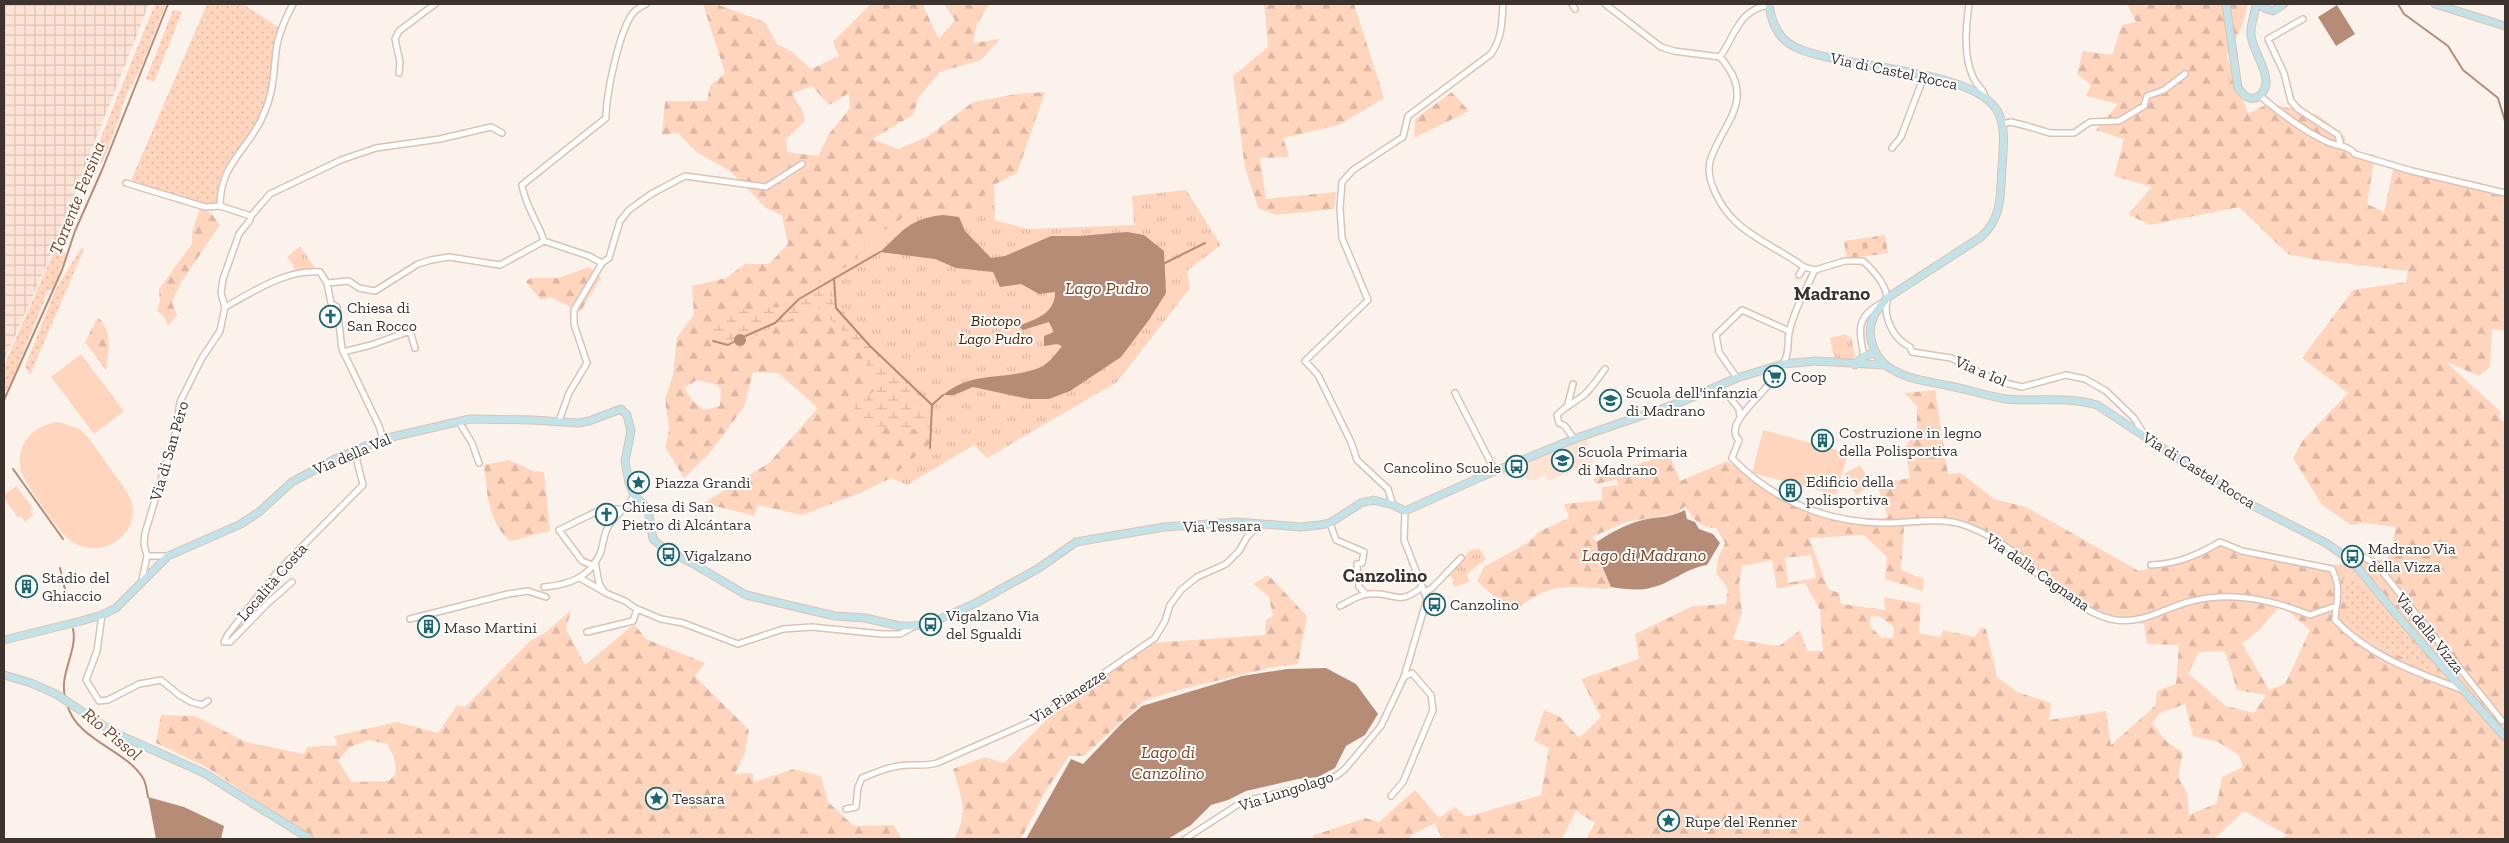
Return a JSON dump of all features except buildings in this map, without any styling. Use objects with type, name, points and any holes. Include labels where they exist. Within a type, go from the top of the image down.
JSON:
[{"type":"street","points":[[220,206],[220,190],[225,172],[262,119],[274,89],[276,50],[284,21],[293,4]]},
{"type":"street","points":[[399,73],[400,62],[395,39],[399,31],[434,4]]},
{"type":"street","points":[[544,241],[539,224],[524,199],[522,185],[606,118],[606,100],[625,30],[634,12],[646,4]]},
{"type":"street","points":[[1393,505],[1388,489],[1356,460],[1351,442],[1318,375],[1305,361],[1368,300],[1342,238],[1340,208],[1342,182],[1352,170],[1403,137],[1408,116],[1491,54],[1498,44],[1501,32],[1503,4]]},
{"type":"street","points":[[1605,4],[1661,47],[1674,51],[1720,57],[1732,70],[1737,92],[1735,112],[1710,162],[1709,179],[1734,220],[1804,266],[1815,270],[1803,292],[1789,331],[1787,356],[1783,364]]},
{"type":"street","points":[[1720,57],[1741,20],[1759,6],[1769,4]]},
{"type":"street","name":"Via di Castel Rocca","points":[[1769,4],[1772,23],[1780,34],[1795,47],[1822,55],[1924,76],[1965,87],[1985,96]]},
{"type":"street","points":[[1864,356],[1859,332],[1860,324],[1872,308],[1981,237],[1992,228],[1998,215],[2002,124],[1999,114],[1972,77],[1968,58],[1967,22],[1969,4]]},
{"type":"street","points":[[2226,4],[2238,88],[2248,98],[2260,96]]},
{"type":"street","points":[[2260,96],[2266,81],[2253,46],[2251,33],[2254,18],[2258,4],[2266,10],[2274,11],[2284,4]]},
{"type":"street","points":[[2435,4],[2505,26]]},
{"type":"street","points":[[2254,18],[2266,10]]},
{"type":"street","points":[[2303,19],[2268,39],[2284,73],[2286,92],[2291,100],[2298,109],[2338,135],[2341,146]]},
{"type":"street","points":[[2002,124],[2010,122],[2050,134],[2074,133],[2090,122],[2119,121],[2144,106],[2147,96],[2164,90],[2185,74]]},
{"type":"street","points":[[1892,148],[1901,137],[1924,76]]},
{"type":"street","points":[[2260,96],[2273,108],[2330,142],[2363,157],[2391,163],[2412,171],[2505,193]]},
{"type":"street","name":"Via di San Péro","points":[[142,581],[147,558],[144,544],[145,533],[175,434],[180,402],[202,358],[220,331],[225,307],[221,293],[223,279],[240,234],[251,216],[270,194],[341,160],[376,148],[440,139],[491,127],[502,132]]},
{"type":"street","points":[[559,421],[569,393],[587,363],[574,324],[574,310],[602,262],[609,258],[620,221],[629,210],[672,182],[685,176],[766,187],[802,164]]},
{"type":"street","points":[[126,183],[205,207],[220,206],[251,216]]},
{"type":"street","points":[[327,283],[350,281],[359,288],[375,291],[418,264],[431,260],[449,257],[500,266],[544,241],[602,262]]},
{"type":"street","name":"Via a Iol","points":[[1815,270],[1845,261],[1863,261],[1878,277],[1886,300],[1886,310],[1891,328],[1900,342],[1910,347],[1912,352],[1951,358],[1997,381],[2022,388],[2066,375],[2085,379],[2106,391],[2134,418],[2146,438]]},
{"type":"street","points":[[1799,275],[1804,266]]},
{"type":"street","points":[[225,307],[271,282],[312,271],[320,272],[327,283],[331,303],[337,307],[343,352],[379,426],[383,439]]},
{"type":"street","points":[[1885,366],[1875,352],[1870,338],[1871,323],[1886,300]]},
{"type":"street","points":[[1737,378],[1719,352],[1716,335],[1742,310],[1789,331]]},
{"type":"street","points":[[343,352],[371,345],[410,331],[416,348]]},
{"type":"street","points":[[1855,364],[1864,356],[1875,352]]},
{"type":"street","points":[[1424,590],[1404,540],[1405,511],[1495,471],[1574,439],[1676,404],[1737,378],[1783,364],[1816,361],[1885,366]]},
{"type":"street","name":"Via di Castel Rocca","points":[[1885,366],[1907,376],[2004,398],[2034,401],[2080,400],[2097,405],[2238,498],[2326,543],[2353,562],[2395,614],[2466,691],[2505,737]]},
{"type":"street","points":[[1568,404],[1581,398],[1605,369]]},
{"type":"street","points":[[1740,417],[1769,384],[1770,369]]},
{"type":"street","points":[[1572,384],[1568,404],[1557,418],[1559,423],[1566,426],[1574,439]]},
{"type":"street","points":[[1456,393],[1495,471]]},
{"type":"street","points":[[1727,394],[1735,402],[1740,417]]},
{"type":"street","name":"Via della Val","points":[[4,640],[102,615],[116,608],[168,556],[241,524],[259,512],[292,482],[335,459],[383,439],[470,419],[589,421],[621,408],[627,415],[631,431],[625,461],[633,492]]},
{"type":"street","name":"Via della Cagnana","points":[[1740,417],[1734,431],[1736,437],[1740,440],[1732,458],[1741,468],[1780,497],[1822,515],[1869,523],[1927,521],[1964,525],[1985,534],[2023,559],[2041,577],[2083,607],[2114,620],[2133,621],[2191,601],[2211,598],[2240,597],[2278,602],[2310,615],[2336,606]]},
{"type":"street","points":[[459,422],[472,443],[479,463]]},
{"type":"street","name":"Località Costa","points":[[292,582],[268,603],[230,642],[224,642],[228,634],[278,572],[363,485],[357,461],[357,450]]},
{"type":"street","points":[[594,564],[582,561],[559,530],[600,510],[627,507],[640,480]]},
{"type":"street","points":[[633,492],[648,509],[653,539],[663,548],[746,595],[835,616],[865,618],[900,626],[916,626]]},
{"type":"street","name":"Via Tessara","points":[[916,626],[935,621],[976,603],[1039,568],[1076,542],[1164,528],[1237,522],[1301,527],[1330,523],[1361,503],[1373,500],[1393,505],[1405,511]]},
{"type":"street","points":[[544,587],[570,583],[580,578],[594,564],[600,553],[605,532],[622,509]]},
{"type":"street","points":[[1330,523],[1336,540],[1364,552],[1362,563],[1357,564],[1359,587],[1366,594]]},
{"type":"street","name":"Via Pianezze","points":[[846,809],[856,807],[858,787],[862,778],[889,768],[909,765],[924,767],[937,763],[1037,719],[1061,700],[1129,657],[1155,638],[1165,621],[1170,605],[1181,590],[1197,578],[1226,564],[1259,524]]},
{"type":"street","points":[[2151,565],[2176,562],[2199,554],[2220,542],[2242,551],[2332,569],[2336,578],[2339,596],[2335,620],[2351,638],[2393,664],[2466,691]]},
{"type":"street","points":[[147,558],[168,556]]},
{"type":"street","name":"Via della Vizza","points":[[2353,562],[2362,556],[2376,564],[2386,580],[2502,722]]},
{"type":"street","points":[[147,558],[156,566]]},
{"type":"street","points":[[1340,606],[1366,594],[1409,597],[1424,590],[1462,558]]},
{"type":"street","points":[[594,564],[603,590]]},
{"type":"street","points":[[580,578],[637,609],[661,619],[683,623],[738,644],[783,629],[812,627],[881,634],[900,634],[916,626]]},
{"type":"street","name":"Via Lungolago","points":[[1185,839],[1242,802],[1320,783],[1345,770],[1381,726],[1404,677],[1425,608],[1427,599],[1424,590]]},
{"type":"street","points":[[410,619],[508,594],[528,591],[546,596]]},
{"type":"street","points":[[587,632],[628,623],[635,618],[637,609]]},
{"type":"street","points":[[102,615],[97,651],[86,680],[99,701],[108,700],[139,684],[161,680],[191,702],[202,705],[208,701]]},
{"type":"street","points":[[1391,796],[1404,782],[1433,710],[1431,695],[1412,673],[1404,677]]},
{"type":"street","points":[[4,675],[31,683],[56,694],[114,732],[204,773],[310,839]]},
{"type":"shaded area","points":[[4,4],[149,4],[46,266],[4,361]]},
{"type":"shaded area","name":"Scuola Primaria di Madrano","points":[[1587,439],[1593,463],[1548,481],[1545,475],[1534,480],[1502,475],[1505,471],[1517,469],[1527,462]]},
{"type":"green space","points":[[155,4],[166,4],[140,69],[124,100],[103,161],[84,179]]},
{"type":"green space","points":[[207,4],[243,4],[279,28],[272,89],[260,118],[222,173],[218,205],[205,206],[130,183]]},
{"type":"green space","points":[[703,4],[716,4],[765,22],[777,44],[791,51],[811,69],[839,56],[833,42],[871,4],[925,4],[924,8],[939,39],[955,20],[944,4],[989,4],[977,24],[973,43],[1000,39],[981,60],[940,72],[919,97],[913,115],[872,139],[898,149],[927,137],[973,102],[1017,94],[1045,92],[1017,173],[994,185],[971,209],[907,215],[857,250],[905,383],[936,439],[891,478],[860,493],[802,515],[758,505],[754,516],[704,503],[769,463],[818,408],[778,373],[753,372],[744,407],[708,455],[684,478],[665,447],[669,430],[665,399],[673,375],[677,337],[694,315],[692,286],[726,278],[745,264],[769,264],[788,244],[782,215],[766,208],[730,171],[696,152],[678,133],[662,135],[665,101],[707,101],[710,86],[725,73]],"holes":[[[812,86],[829,105],[849,93],[850,108],[829,134],[818,156],[787,152],[786,139],[805,121],[803,112],[792,94]],[[697,380],[717,385],[721,389],[720,406],[704,410],[692,400],[684,388]]]},
{"type":"green space","points":[[1264,4],[1354,4],[1384,98],[1339,125],[1283,138],[1289,157],[1260,158],[1266,199],[1336,192],[1334,209],[1276,215],[1258,208],[1245,168],[1233,76],[1268,47]]},
{"type":"green space","points":[[2127,4],[2248,4],[2241,28],[2227,56],[2248,114],[2269,103],[2318,115],[2345,137],[2345,152],[2375,155],[2367,204],[2384,212],[2394,166],[2505,197],[2505,331],[2492,329],[2490,367],[2479,376],[2445,361],[2501,412],[2499,418],[2505,422],[2505,839],[2281,839],[2287,835],[2244,811],[2214,839],[1586,839],[1595,823],[1576,811],[1562,839],[1442,839],[1435,823],[1410,836],[1411,839],[1314,839],[1312,836],[1365,818],[1379,822],[1415,790],[1439,818],[1455,807],[1466,817],[1541,795],[1549,748],[1534,741],[1544,710],[1560,717],[1579,738],[1601,717],[1581,679],[1639,659],[1635,634],[1693,606],[1726,604],[1728,589],[1716,573],[1718,558],[1725,543],[1716,528],[1701,525],[1691,515],[1686,506],[1677,513],[1626,522],[1592,537],[1597,542],[1599,559],[1611,587],[1608,589],[1559,588],[1538,595],[1515,611],[1505,607],[1477,581],[1484,567],[1527,543],[1540,531],[1569,518],[1564,504],[1602,500],[1602,487],[1619,485],[1616,480],[1596,484],[1593,479],[1669,454],[1680,481],[1727,461],[1777,493],[1856,525],[1888,517],[1877,484],[1910,478],[1905,448],[1917,428],[1917,406],[1904,393],[1935,390],[1948,474],[1961,473],[1994,499],[2026,507],[2139,571],[2191,557],[2222,542],[2247,552],[2325,566],[2388,559],[2396,527],[2364,523],[2351,525],[2322,505],[2293,458],[2303,440],[2348,393],[2302,358],[2353,290],[2406,282],[2408,271],[2316,260],[2288,254],[2239,207],[2150,225],[2128,214],[2152,187],[2114,176],[2124,139],[2096,130],[2118,104],[2086,96],[2091,85],[2077,74],[2083,51],[2112,55],[2122,25],[2136,22]],"holes":[[[1961,522],[1994,536],[2017,564],[2046,586],[2104,620],[2144,624],[2147,644],[2179,645],[2176,684],[2157,691],[2155,706],[2111,745],[2106,711],[2049,720],[2051,703],[2017,692],[1997,677],[1986,629],[1981,627],[1975,637],[1943,630],[1940,637],[1919,633],[1921,604],[1884,597],[1885,610],[1841,604],[1839,593],[1828,589],[1809,538],[1864,535],[1887,557],[1885,579],[1923,591],[1924,579],[1901,570],[1904,527]],[[1811,555],[1816,578],[1788,583],[1785,558]],[[1772,560],[1777,589],[1805,583],[1820,610],[1823,651],[1807,651],[1800,630],[1779,646],[1733,639],[1742,612],[1739,584],[1742,566]],[[2353,577],[2438,669],[2434,672],[2387,650],[2342,622],[2342,617],[2346,616],[2346,600],[2342,599],[2343,579]],[[2281,605],[2310,630],[2285,684],[2269,690],[2242,643],[2257,632]],[[1879,616],[1894,627],[1893,638],[1882,638],[1870,626],[1870,617]],[[2225,651],[2237,690],[2266,695],[2254,713],[2226,706],[2188,673],[2199,652]],[[2185,704],[2193,736],[2218,742],[2239,755],[2243,767],[2222,777],[2217,803],[2189,815],[2187,793],[2178,777],[2183,753],[2166,741],[2152,723],[2160,713]]]},
{"type":"green space","points":[[173,10],[182,12],[154,82],[146,79]]},
{"type":"green space","points":[[1452,92],[1469,111],[1414,138],[1415,119]]},
{"type":"green space","name":"Biotopo Lago Pudro","points":[[994,185],[995,220],[1028,229],[1134,225],[1132,196],[1186,190],[1221,245],[1187,271],[1190,288],[1117,382],[987,458],[974,445],[907,485],[891,478],[936,438],[905,383],[818,281],[858,261],[857,250],[907,215],[971,209]]},
{"type":"green space","points":[[200,208],[211,213],[220,225],[180,284],[172,303],[177,315],[168,326],[164,316],[157,311],[160,300],[159,289],[192,244],[192,232]]},
{"type":"green space","points":[[907,215],[921,218],[948,432],[860,425],[853,405],[879,388],[854,342],[820,309],[765,330],[737,352],[703,325],[733,310],[780,307],[818,281],[858,261],[857,250]]},
{"type":"green space","points":[[1885,235],[1888,253],[1847,259],[1844,241]]},
{"type":"green space","points":[[300,246],[315,268],[299,274],[287,257]]},
{"type":"green space","points":[[81,248],[84,249],[30,375],[25,366],[56,289]]},
{"type":"green space","points":[[55,249],[66,253],[54,288],[48,291],[4,395],[4,366]]},
{"type":"green space","points":[[589,267],[601,278],[580,312],[551,297],[541,300],[526,282],[530,278],[558,278]]},
{"type":"green space","points":[[98,317],[108,335],[109,349],[106,370],[85,342]]},
{"type":"green space","points":[[1845,334],[1852,339],[1855,355],[1853,359],[1834,358],[1830,338]]},
{"type":"green space","points":[[81,354],[124,411],[94,434],[51,377]]},
{"type":"green space","points":[[59,422],[80,429],[88,437],[130,498],[133,510],[127,530],[121,538],[104,547],[84,547],[68,538],[53,521],[21,472],[21,453],[23,445],[28,438],[41,427]]},
{"type":"green space","points":[[1763,430],[1848,453],[1836,495],[1752,473]]},
{"type":"green space","points":[[509,460],[533,471],[544,472],[550,531],[510,541],[497,525],[490,506],[484,465]]},
{"type":"green space","points":[[1860,465],[1872,485],[1856,495],[1844,474]]},
{"type":"green space","points":[[16,486],[33,508],[30,510],[34,515],[25,522],[21,516],[18,518],[4,498],[4,495]]},
{"type":"green space","points":[[1479,548],[1486,559],[1467,574],[1469,582],[1455,587],[1452,583],[1454,580],[1450,576],[1469,551]]},
{"type":"green space","points":[[1268,575],[1307,616],[1298,664],[1273,667],[1171,692],[1144,701],[1084,756],[1069,756],[1044,794],[1021,839],[954,839],[959,830],[962,804],[953,769],[985,757],[1004,763],[1057,709],[1151,643],[1265,635],[1266,620],[1273,616],[1269,597],[1253,584]]},
{"type":"green space","points":[[2353,577],[2438,669],[2434,672],[2387,650],[2342,622],[2342,616],[2346,616],[2346,600],[2342,600],[2343,579]]},
{"type":"green space","points":[[571,610],[566,629],[585,665],[634,624],[646,639],[705,663],[695,676],[749,730],[745,753],[735,774],[753,773],[754,782],[794,769],[821,776],[828,802],[854,826],[894,825],[902,839],[315,839],[206,767],[156,743],[161,715],[195,716],[246,742],[304,754],[307,747],[338,745],[334,736],[397,722],[438,733],[457,705],[465,707],[530,641],[545,633]],"holes":[[[369,740],[387,744],[394,756],[396,773],[389,781],[352,782],[338,761],[350,747]]]},
{"type":"water","points":[[2337,5],[2355,34],[2336,46],[2318,17]]},
{"type":"water","name":"Lago Pudro","points":[[943,215],[959,217],[965,231],[991,258],[1005,256],[1051,236],[1127,232],[1144,235],[1164,251],[1166,293],[1149,320],[1121,357],[1070,391],[1049,399],[1029,399],[973,387],[954,395],[943,395],[965,382],[1040,368],[1062,346],[1057,344],[1044,346],[1044,336],[1054,332],[1049,322],[1023,330],[1018,326],[1038,318],[1048,311],[1052,306],[1055,292],[1039,294],[1021,284],[1000,287],[993,272],[956,268],[935,259],[880,252],[914,223],[922,219]]},
{"type":"water","points":[[740,334],[746,340],[740,346],[734,340]]},
{"type":"water","name":"Lago di Madrano","points":[[1685,510],[1687,519],[1695,522],[1699,529],[1713,534],[1720,543],[1707,565],[1692,569],[1650,588],[1636,590],[1611,587],[1599,559],[1597,542],[1627,525],[1647,519],[1670,516]]},
{"type":"water","name":"Lago di Canzolino","points":[[1326,668],[1356,684],[1378,714],[1365,735],[1346,746],[1335,768],[1318,777],[1298,779],[1246,791],[1228,800],[1211,805],[1191,825],[1168,839],[1026,839],[1071,759],[1083,764],[1124,721],[1142,706],[1242,676],[1287,669]]},
{"type":"water","points":[[148,797],[184,807],[224,826],[221,839],[156,839]]},
{"type":"waterway","name":"Torrente Fersina","points":[[4,400],[62,270],[75,231],[102,170],[168,4]]},
{"type":"waterway","points":[[2398,4],[2404,14],[2448,46],[2463,70],[2498,98],[2505,121]]},
{"type":"waterway","points":[[1163,264],[1205,243]]},
{"type":"waterway","points":[[743,337],[775,323],[799,299],[880,252]]},
{"type":"waterway","points":[[834,278],[836,308],[870,346],[932,405]]},
{"type":"waterway","points":[[713,341],[728,345],[735,341]]},
{"type":"waterway","points":[[930,448],[932,405],[943,395]]},
{"type":"waterway","name":"Rio Pissol","points":[[13,469],[63,539]]},
{"type":"waterway","name":"Rio Pissol","points":[[60,568],[67,598]]},
{"type":"waterway","name":"Rio Pissol","points":[[65,697],[64,680],[73,645],[73,629]]},
{"type":"waterway","name":"Rio Pissol","points":[[67,704],[72,716],[80,727],[135,768],[144,780],[148,797]]},
{"type":"place","name":"Chiesa di San Rocco","points":[[331,316]]},
{"type":"place","name":"Coop","points":[[1775,376]]},
{"type":"place","name":"Scuola dell'infanzia di Madrano","points":[[1610,401]]},
{"type":"place","name":"Costruzione in legno della Polisportiva","points":[[1823,441]]},
{"type":"place","name":"Scuola Primaria di Madrano","points":[[1562,460]]},
{"type":"place","name":"Cancolino Scuole","points":[[1517,467]]},
{"type":"place","name":"Piazza Grandi","points":[[639,482]]},
{"type":"place","name":"Edificio della polisportiva","points":[[1790,490]]},
{"type":"place","name":"Chiesa di San Pietro di Alcántara","points":[[606,515]]},
{"type":"place","name":"Vigalzano","points":[[668,555]]},
{"type":"place","name":"Madrano Via della Vizza","points":[[2352,557]]},
{"type":"place","name":"Stadio del Ghiaccio","points":[[26,586]]},
{"type":"place","name":"Canzolino","points":[[1434,604]]},
{"type":"place","name":"Vigalzano Via del Sgualdi","points":[[930,624]]},
{"type":"place","name":"Maso Martini","points":[[428,627]]},
{"type":"place","name":"Tessara","points":[[656,798]]},
{"type":"place","name":"Rupe del Renner","points":[[1669,821]]},
{"type":"district","name":"Madrano","points":[[1832,293]]},
{"type":"district","name":"Canzolino","points":[[1385,575]]}]
